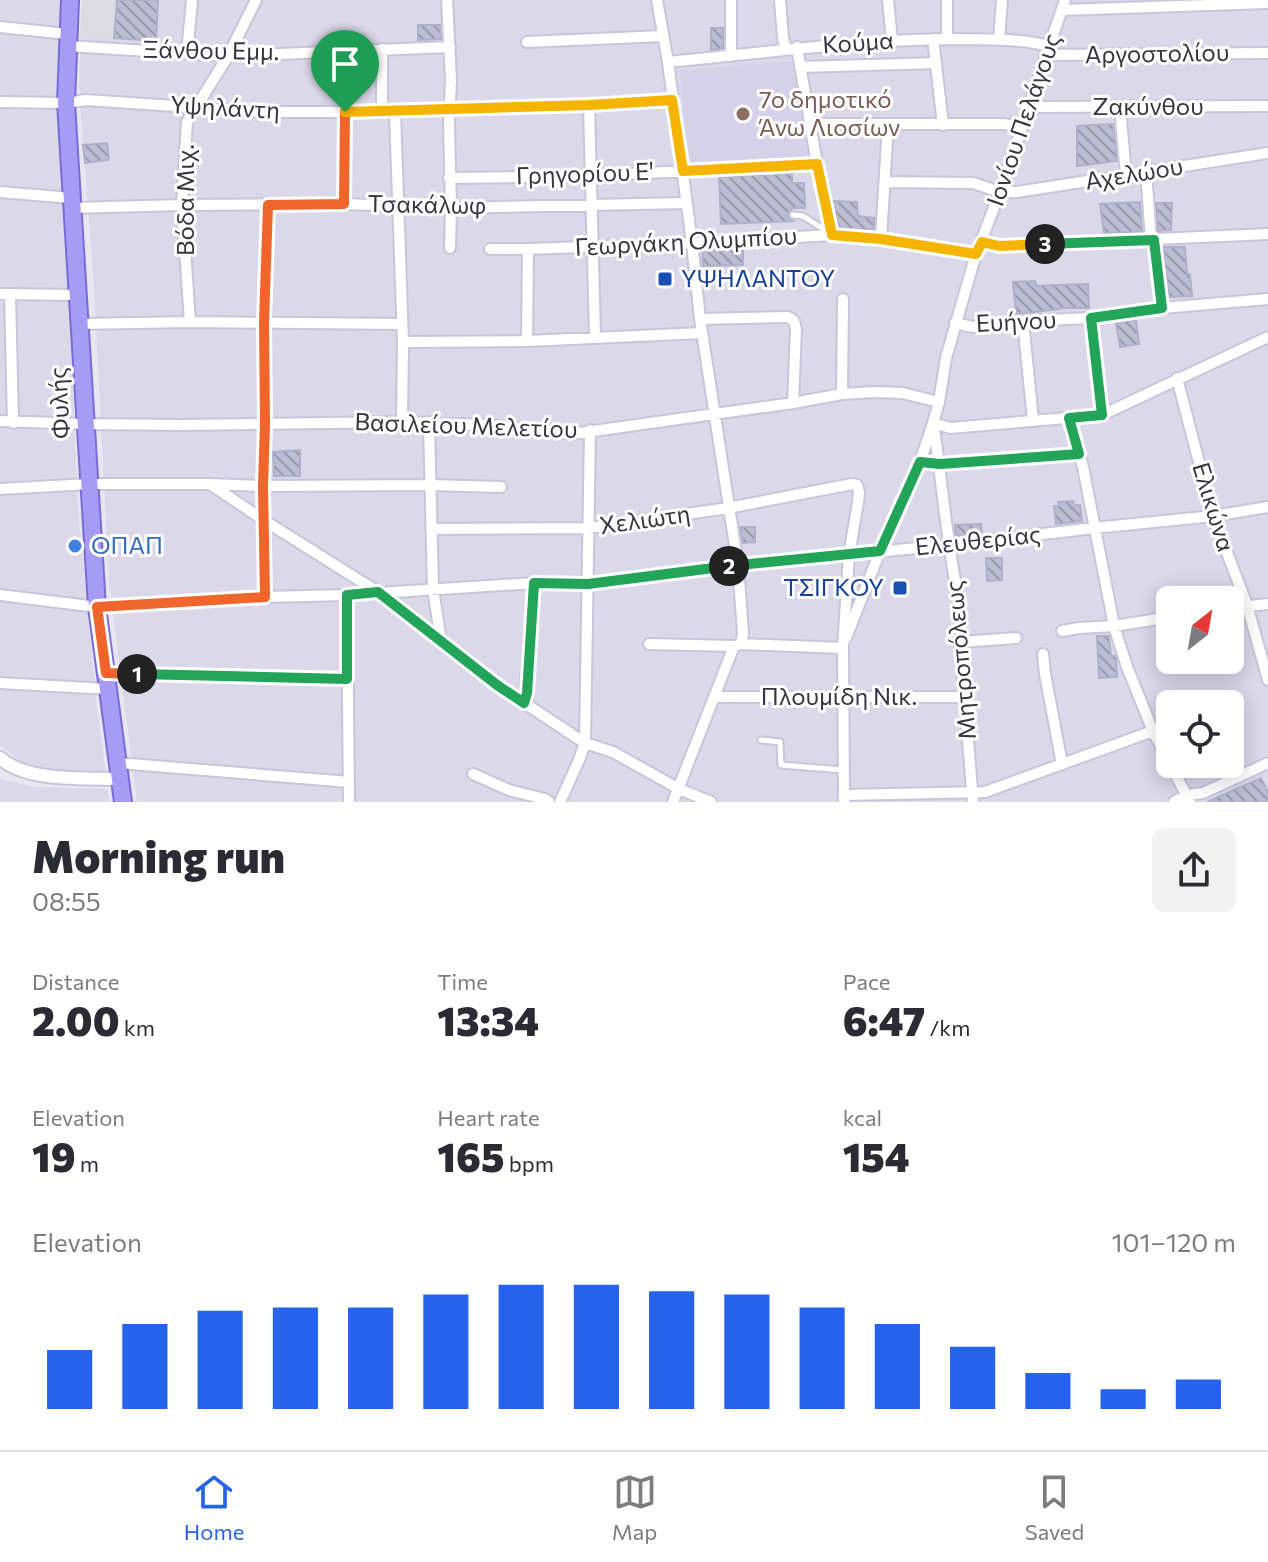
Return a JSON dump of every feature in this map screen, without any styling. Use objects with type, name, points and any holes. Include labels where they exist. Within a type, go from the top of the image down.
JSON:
[{"type":"main road","name":"Φυλής","points":[[70,0],[66,103],[97,607],[123,802]]},
{"type":"street","points":[[187,53],[192,0]]},
{"type":"street","name":"Βόδα Μιχ.","points":[[190,322],[182,205],[187,122],[228,56],[256,0]]},
{"type":"street","points":[[447,0],[450,47],[450,248]]},
{"type":"street","points":[[657,0],[683,171],[702,333],[738,565],[743,633],[673,802]]},
{"type":"street","points":[[731,0],[731,56]]},
{"type":"street","points":[[780,0],[783,38],[792,48],[800,67],[832,235]]},
{"type":"street","points":[[888,0],[892,41]]},
{"type":"street","points":[[947,0],[947,39]]},
{"type":"street","points":[[999,40],[1002,0]]},
{"type":"street","points":[[1063,5],[1268,3]]},
{"type":"street","name":"Ιονίου Πελάγους","points":[[843,648],[880,551],[920,462],[939,402],[946,358],[976,254],[1063,5]]},
{"type":"street","name":"Ξάνθου Εμμ.","points":[[0,27],[68,40],[228,56],[450,47]]},
{"type":"street","points":[[527,42],[663,36]]},
{"type":"street","points":[[933,39],[943,125]]},
{"type":"street","name":"Κούμα","points":[[668,62],[792,48],[933,39],[1034,42],[1047,51]]},
{"type":"street","points":[[382,49],[382,112]]},
{"type":"street","name":"Αργοστολίου","points":[[1047,51],[1268,53]]},
{"type":"street","points":[[800,67],[936,63]]},
{"type":"street","name":"Υψηλάντη","points":[[0,102],[66,103],[86,100],[264,112],[395,112],[672,100]]},
{"type":"street","points":[[589,105],[595,337]]},
{"type":"street","name":"Ζακύνθου","points":[[1028,107],[1268,106]]},
{"type":"street","points":[[1120,107],[1126,176]]},
{"type":"street","points":[[344,204],[345,112]]},
{"type":"street","points":[[395,112],[403,342],[402,422]]},
{"type":"street","points":[[810,124],[1005,124],[1021,128]]},
{"type":"street","points":[[881,239],[888,124]]},
{"type":"street","name":"Αχελώου","points":[[885,182],[973,183],[1000,192],[1017,192],[1268,153]]},
{"type":"street","name":"Γρηγορίου Ε'","points":[[449,178],[590,176],[817,164]]},
{"type":"street","points":[[1146,171],[1162,308]]},
{"type":"street","name":"Τσακάλωφ","points":[[0,192],[72,203],[182,205],[344,204],[451,208],[686,203]]},
{"type":"street","points":[[265,597],[264,322],[268,205]]},
{"type":"street","points":[[982,242],[999,246],[1268,234]]},
{"type":"street","name":"Γεωργάκη Ολυμπίου","points":[[490,249],[832,235],[881,239],[976,254]]},
{"type":"street","points":[[527,341],[528,249]]},
{"type":"street","points":[[13,423],[5,294],[78,295]]},
{"type":"street","points":[[842,394],[843,299]]},
{"type":"street","name":"Ευήνου","points":[[955,323],[973,327],[1091,318],[1268,299]]},
{"type":"street","points":[[700,319],[788,317],[794,321],[793,403]]},
{"type":"street","points":[[1091,318],[1102,415]]},
{"type":"street","points":[[1023,321],[1033,420]]},
{"type":"street","points":[[79,324],[401,324]]},
{"type":"street","points":[[403,342],[527,341],[702,333]]},
{"type":"street","points":[[933,423],[950,428],[1102,415],[1268,337]]},
{"type":"street","name":"Ελικώνα","points":[[1177,378],[1213,516],[1247,605],[1268,680]]},
{"type":"street","name":"Βασιλείου Μελετίου","points":[[0,421],[181,425],[429,422],[572,434],[842,394],[902,393],[939,402]]},
{"type":"street","points":[[1069,418],[1114,626],[1156,737]]},
{"type":"street","points":[[429,422],[433,589],[441,641]]},
{"type":"street","name":"Μητροπόλεως","points":[[933,423],[961,621],[960,642],[973,797]]},
{"type":"street","points":[[560,802],[585,743],[590,430]]},
{"type":"street","points":[[920,462],[940,464],[1079,454]]},
{"type":"street","points":[[0,489],[89,484],[501,487]]},
{"type":"street","points":[[210,484],[378,592],[497,685],[585,743],[613,752],[679,789],[711,802]]},
{"type":"street","name":"Χελιώτη","points":[[431,529],[588,528],[728,508],[852,484],[857,485],[859,492],[849,555]]},
{"type":"street","name":"Ελευθερίας","points":[[0,595],[97,607],[534,583],[588,584],[738,565],[1213,516],[1268,507]]},
{"type":"street","points":[[849,555],[843,648],[844,798],[973,797],[1153,731]]},
{"type":"street","points":[[524,703],[534,583]]},
{"type":"street","points":[[347,595],[349,802]]},
{"type":"street","points":[[1244,606],[1268,604]]},
{"type":"street","points":[[1062,631],[1156,619]]},
{"type":"street","points":[[960,642],[1016,638]]},
{"type":"street","points":[[649,644],[843,648]]},
{"type":"street","points":[[1043,654],[1062,764]]},
{"type":"street","points":[[0,683],[347,679]]},
{"type":"street","name":"Πλουμίδη Νικ.","points":[[714,697],[964,697]]},
{"type":"street","points":[[0,758],[8,765],[37,775],[119,771],[349,782]]},
{"type":"street","points":[[1174,802],[1203,793],[1268,763]]},
{"type":"street","points":[[473,774],[509,790],[549,802]]},
{"type":"street","points":[[1177,778],[1188,799]]},
{"type":"lane","points":[[793,215],[803,216],[832,235]]},
{"type":"lane","points":[[761,740],[780,742],[781,765],[844,770]]},
{"type":"shaded area","points":[[0,0],[62,0],[60,81],[78,510],[106,773],[29,769],[0,745]]},
{"type":"shaded area","points":[[82,0],[1268,0],[1268,802],[137,802],[109,581],[94,286],[79,87]]},
{"type":"shaded area","points":[[82,0],[117,0],[114,38],[80,37]]},
{"type":"shaded area","name":"7ο δημοτικό Άνω Λιοσίων","points":[[791,61],[811,157],[688,163],[680,70]]},
{"type":"shaded area","points":[[0,779],[34,787],[107,789],[109,802],[0,802]]},
{"type":"building","points":[[117,0],[158,0],[156,41],[114,38]]},
{"type":"building","points":[[418,25],[440,25],[441,39],[418,40]]},
{"type":"building","points":[[711,28],[723,28],[723,48],[711,50]]},
{"type":"building","points":[[1113,124],[1117,161],[1077,166],[1077,126]]},
{"type":"building","points":[[107,143],[109,160],[85,163],[83,145]]},
{"type":"building","points":[[792,173],[792,183],[804,183],[805,208],[789,211],[788,217],[793,221],[721,224],[719,177]]},
{"type":"building","points":[[833,201],[857,202],[858,216],[874,218],[874,230],[839,228]]},
{"type":"building","points":[[1140,202],[1142,232],[1104,233],[1100,204]]},
{"type":"building","points":[[1156,203],[1172,203],[1171,230],[1158,231]]},
{"type":"building","points":[[1163,247],[1185,247],[1192,296],[1169,297]]},
{"type":"building","points":[[743,248],[743,265],[703,266],[702,250]]},
{"type":"building","points":[[1035,281],[1036,286],[1088,284],[1089,308],[1016,314],[1013,282]]},
{"type":"building","points":[[1136,320],[1139,344],[1120,347],[1116,323]]},
{"type":"building","points":[[300,450],[300,476],[274,476],[273,452]]},
{"type":"building","points":[[1073,501],[1074,505],[1080,505],[1082,521],[1056,524],[1054,506],[1059,506],[1058,502]]},
{"type":"building","points":[[981,524],[982,533],[956,536],[955,525]]},
{"type":"building","points":[[740,527],[755,527],[755,542],[743,543]]},
{"type":"building","points":[[986,558],[1002,558],[1002,580],[987,581]]},
{"type":"building","points":[[1097,636],[1109,636],[1111,656],[1116,658],[1117,677],[1099,678]]},
{"type":"building","points":[[1261,778],[1268,792],[1268,802],[1207,802]]},
{"type":"place","name":"7ο δημοτικό Άνω Λιοσίων","points":[[743,114]]},
{"type":"place","name":"ΥΨΗΛΑΝΤΟΥ","points":[[665,279]]},
{"type":"place","name":"ΟΠΑΠ","points":[[75,546]]},
{"type":"place","name":"ΤΣΙΓΚΟΥ","points":[[900,588]]},
{"type":"route","points":[[672,100],[683,171],[817,164],[832,235],[881,239],[976,254],[982,242],[999,246],[1154,240],[1162,308],[1091,318],[1102,415],[1069,418],[1079,454],[940,464],[920,462],[880,551],[588,584],[534,583],[524,703],[378,592],[347,595],[347,679],[106,673],[97,607],[265,597],[264,322],[268,205],[344,204],[345,112],[672,100]]}]
